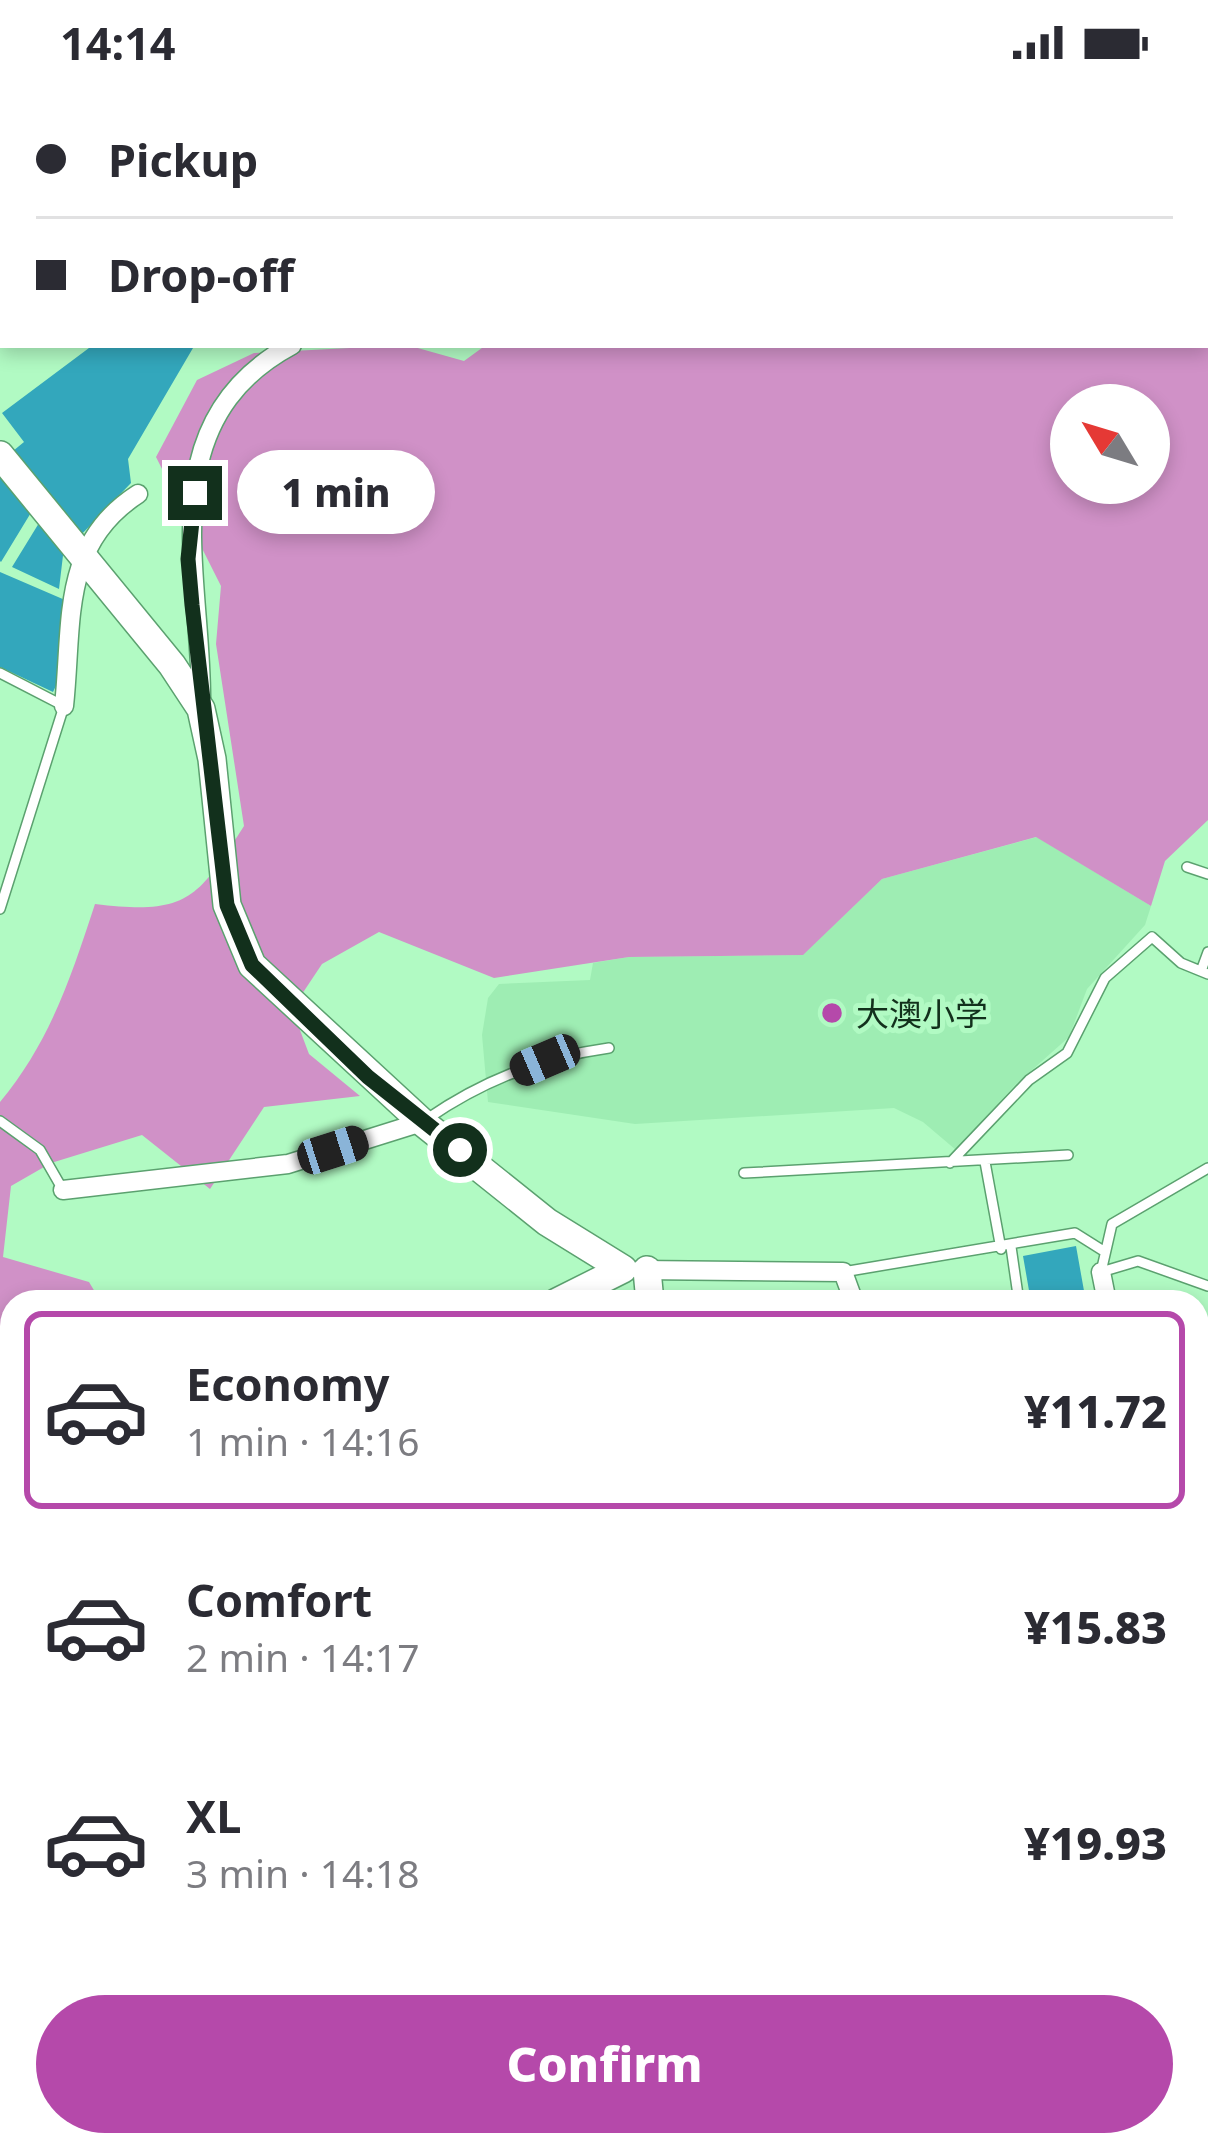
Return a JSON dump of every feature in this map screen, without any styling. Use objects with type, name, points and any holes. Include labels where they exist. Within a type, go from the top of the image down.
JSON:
[{"type":"main road","points":[[0,455],[201,709],[212,759],[227,905],[252,965],[422,1122],[547,1222],[635,1270],[644,1290]]},
{"type":"main road","points":[[586,1290],[635,1270]]},
{"type":"street","points":[[201,709],[188,559],[199,460],[226,398],[268,358],[286,348]]},
{"type":"street","points":[[64,706],[80,556],[112,510],[138,494]]},
{"type":"street","points":[[63,1190],[288,1164],[422,1122]]},
{"type":"street","points":[[635,1270],[843,1272],[850,1290]]},
{"type":"street","points":[[1101,1272],[1105,1290]]},
{"type":"lane","points":[[0,674],[64,706],[0,909]]},
{"type":"lane","points":[[1186,867],[1208,874]]},
{"type":"lane","points":[[950,1163],[1029,1080],[1067,1053],[1106,978],[1152,937],[1181,963],[1204,972],[1208,952]]},
{"type":"lane","points":[[422,1122],[466,1092],[545,1060],[609,1048]]},
{"type":"lane","points":[[0,1121],[40,1150],[63,1190]]},
{"type":"lane","points":[[744,1173],[1068,1155]]},
{"type":"lane","points":[[985,1162],[1015,1290]]},
{"type":"lane","points":[[1208,1168],[1112,1224],[1102,1250],[1101,1272],[1138,1262],[1208,1286]]},
{"type":"lane","points":[[843,1272],[1075,1233],[1102,1250]]},
{"type":"shaded area","points":[[418,348],[464,361],[482,348],[1208,348],[1208,820],[1165,861],[1151,906],[1036,837],[882,879],[803,955],[629,957],[494,978],[379,932],[322,964],[292,1009],[309,1054],[360,1096],[264,1107],[210,1189],[142,1135],[51,1163],[11,1186],[3,1257],[89,1282],[94,1290],[0,1290],[0,1102],[46,1032],[95,904],[150,907],[186,897],[214,871],[244,826],[216,644],[221,586],[156,457],[197,380],[254,353]]},
{"type":"shaded area","name":"大澳小学","points":[[1037,837],[1151,906],[1145,925],[1087,989],[1069,1037],[1014,1086],[956,1150],[923,1122],[894,1108],[635,1124],[488,1102],[482,1035],[488,998],[499,984],[590,980],[593,963],[629,957],[802,955],[882,879]]},
{"type":"water","points":[[89,348],[193,348],[128,459],[131,483],[80,536],[13,451],[24,442],[2,413]]},
{"type":"water","points":[[0,476],[32,511],[1,562],[0,561]]},
{"type":"water","points":[[39,523],[64,547],[59,589],[12,567]]},
{"type":"water","points":[[0,572],[65,600],[65,667],[53,692],[0,667]]},
{"type":"water","points":[[1076,1246],[1084,1290],[1029,1290],[1023,1256]]},
{"type":"place","name":"大澳小学","points":[[832,1013]]},
{"type":"route","points":[[195,493],[188,559],[201,709],[212,759],[227,905],[252,965],[368,1077],[460,1150]]}]
